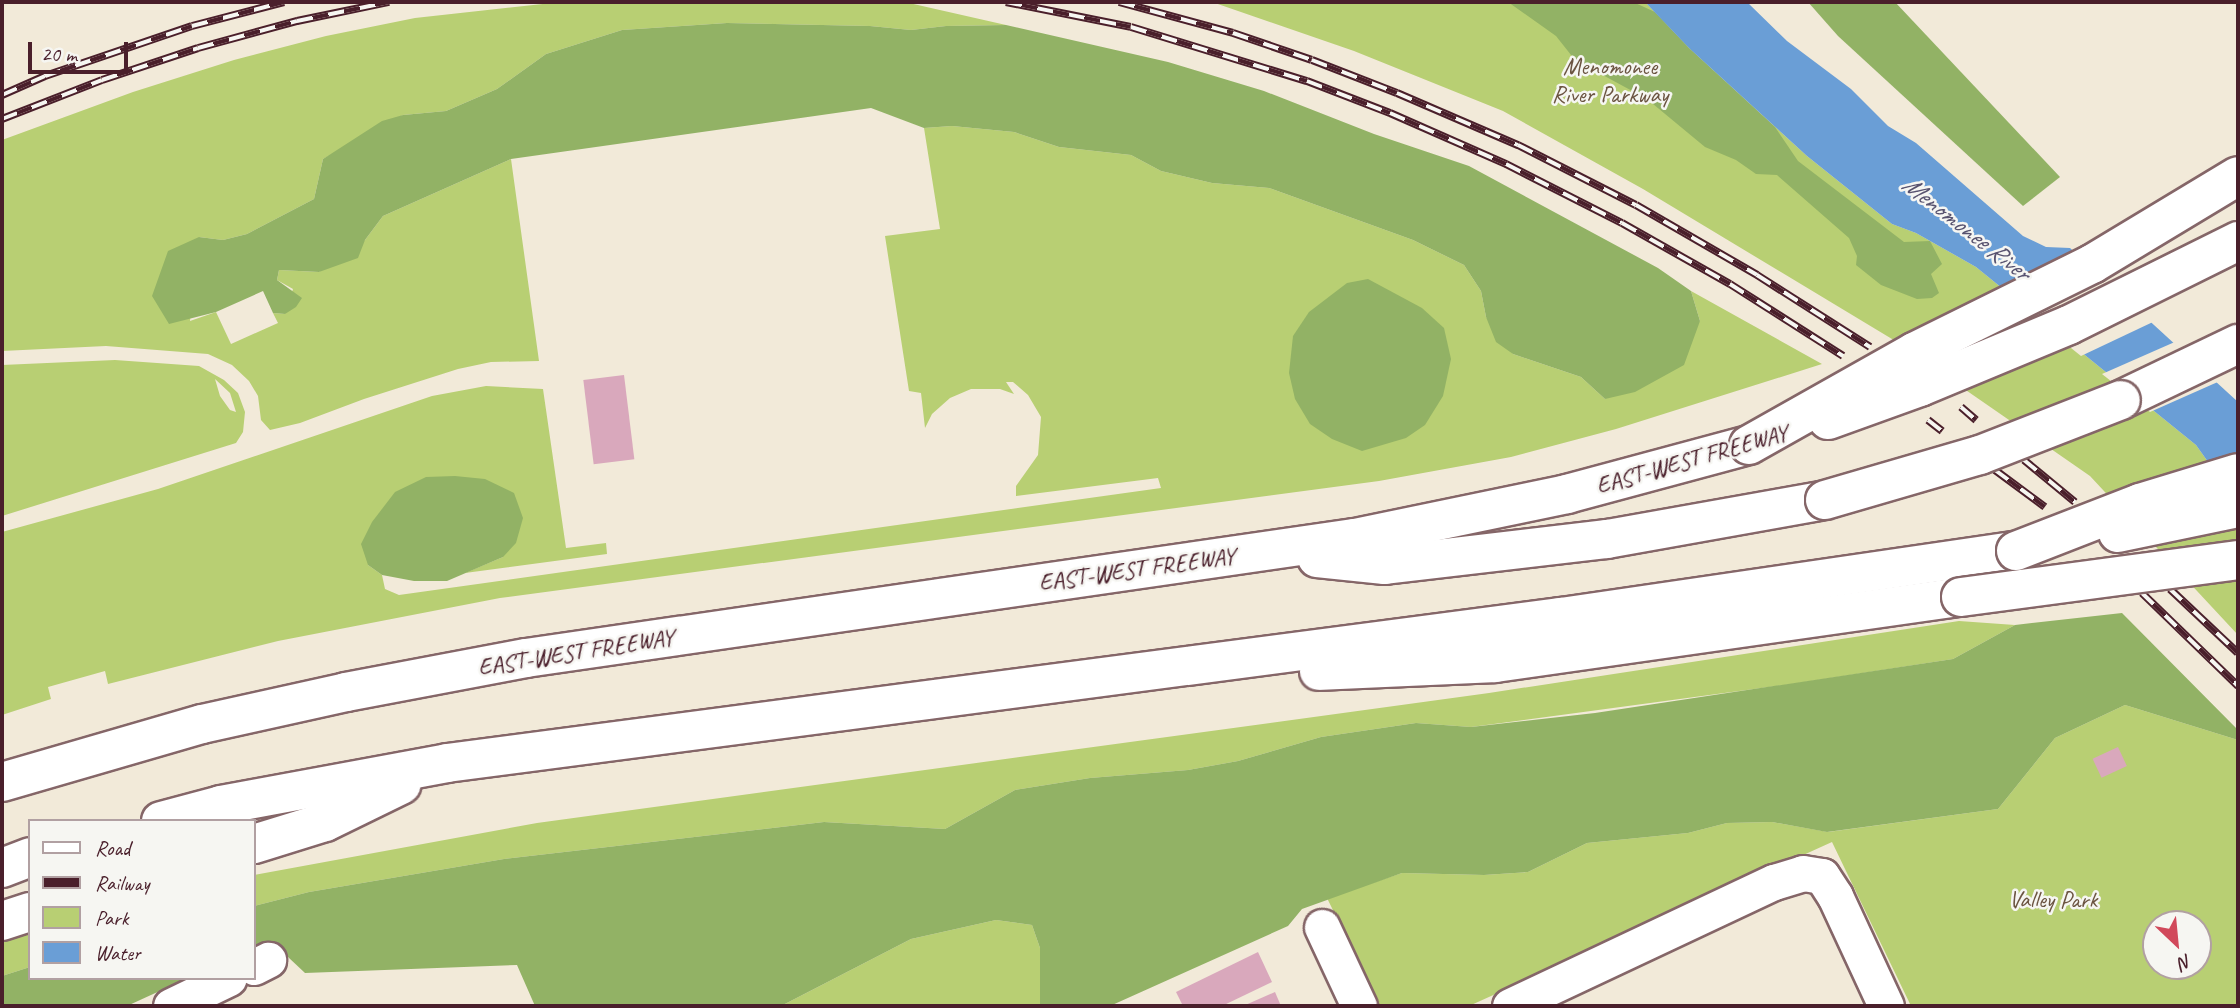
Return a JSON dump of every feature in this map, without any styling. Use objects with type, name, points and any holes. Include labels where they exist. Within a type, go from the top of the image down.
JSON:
[{"type":"highway","points":[[1749,445],[1914,352],[2092,264],[2238,176]]},
{"type":"highway","name":"EAST-WEST FREEWAY","points":[[2,782],[202,724],[346,692],[513,661],[1355,538],[1567,494],[1749,445],[1840,417],[1992,358],[2147,288],[2238,241]]},
{"type":"highway","points":[[1256,553],[1385,565],[1607,538],[1825,500],[1905,479],[2052,429],[2177,375],[2238,345]]},
{"type":"highway","points":[[2016,551],[2140,503],[2238,473]]},
{"type":"highway","points":[[169,819],[221,806],[447,763],[1587,613],[2016,551],[2238,508]]},
{"type":"highway","points":[[1111,676],[1300,672],[1495,663],[2238,560]]},
{"type":"highway","points":[[256,843],[325,822],[447,763]]},
{"type":"highway","points":[[2,868],[28,857]]},
{"type":"highway","points":[[2,920],[28,913]]},
{"type":"street","points":[[1510,1006],[1774,881],[1803,873],[1822,876],[1835,896],[1886,1006]]},
{"type":"street","points":[[1322,928],[1359,1006]]},
{"type":"street","points":[[171,1006],[225,980]]},
{"type":"green space","points":[[561,2],[909,3],[1006,25],[946,26],[911,30],[870,26],[727,23],[622,30],[546,54],[497,89],[446,111],[403,115],[323,159],[314,199],[247,234],[223,240],[199,237],[190,321],[216,312],[231,344],[278,323],[273,313],[285,314],[293,289],[277,280],[279,270],[319,272],[365,240],[383,216],[511,159],[539,361],[491,362],[458,369],[300,423],[270,430],[261,420],[258,396],[249,381],[232,365],[208,354],[106,346],[2,351],[2,140],[133,92],[234,60],[326,36],[415,18]]},
{"type":"green space","name":"Menomonee River Parkway","points":[[1212,2],[1645,2],[1689,48],[1807,156],[1892,224],[1916,233],[1976,267],[2196,445],[2238,504],[2238,635],[2090,476],[1892,339],[1643,189],[1503,111],[1354,51]]},
{"type":"green space","points":[[1508,2],[1633,2],[1655,12],[1689,48],[1775,127],[1798,161],[1904,242],[1930,241],[1942,264],[1931,274],[1939,293],[1932,298],[1917,299],[1881,285],[1856,265],[1857,256],[1849,238],[1777,175],[1756,174],[1736,160],[1705,147],[1647,99],[1575,60],[1556,36]]},
{"type":"green space","points":[[1808,2],[1895,2],[2060,177],[2023,206],[1838,36]]},
{"type":"green space","points":[[727,23],[870,26],[911,30],[946,26],[1006,25],[1168,62],[1264,91],[1374,134],[1469,166],[1658,268],[1691,291],[1700,321],[1684,365],[1635,392],[1605,399],[1581,377],[1513,354],[1496,342],[1486,317],[1481,291],[1464,265],[1413,240],[1269,188],[1212,183],[1161,171],[1131,155],[1059,147],[1014,132],[952,126],[924,128],[871,108],[511,159],[383,216],[365,240],[358,258],[319,272],[279,270],[277,280],[302,298],[296,307],[285,314],[273,313],[263,291],[216,312],[169,324],[152,296],[168,251],[199,237],[223,240],[247,234],[314,199],[323,159],[382,121],[403,115],[446,111],[497,89],[546,54],[622,30]]},
{"type":"green space","points":[[952,126],[1014,132],[1059,147],[1131,155],[1161,171],[1212,183],[1269,188],[1413,240],[1464,265],[1481,291],[1486,317],[1513,354],[1581,377],[1605,399],[1700,321],[1691,291],[1822,364],[1616,429],[1511,457],[1379,481],[500,598],[278,641],[108,684],[105,671],[48,687],[51,699],[2,715],[2,532],[158,489],[432,396],[486,386],[543,389],[566,548],[606,543],[607,554],[465,573],[503,557],[368,565],[382,575],[385,589],[399,595],[1161,488],[1158,478],[1016,496],[1016,486],[1038,455],[1041,417],[1028,395],[1013,382],[1006,382],[1014,394],[1000,389],[971,389],[950,398],[932,414],[925,428],[921,393],[909,391],[885,236],[940,229],[924,128]]},
{"type":"green space","points":[[1368,279],[1422,308],[1444,328],[1451,359],[1443,396],[1425,425],[1406,438],[1362,451],[1332,439],[1310,424],[1295,399],[1289,373],[1293,336],[1309,312],[1347,283]]},
{"type":"green space","points":[[115,360],[199,366],[224,380],[238,393],[245,412],[243,432],[236,443],[2,516],[2,365]],"holes":[[[215,379],[230,393],[236,412],[230,410],[220,396]]]},
{"type":"green space","points":[[426,477],[485,479],[514,493],[523,518],[516,543],[503,557],[447,581],[414,581],[382,575],[368,565],[361,544],[372,522],[395,492]]},
{"type":"green space","points":[[2122,613],[2238,730],[2238,740],[2125,705],[2055,738],[1998,809],[1827,832],[1772,822],[1727,823],[1688,833],[1587,843],[1528,872],[1484,875],[1402,873],[1302,909],[1288,926],[1110,1006],[1040,1006],[1040,948],[1032,925],[996,920],[911,939],[781,1006],[535,1006],[517,965],[305,973],[271,941],[256,947],[256,905],[309,892],[504,859],[824,822],[945,829],[1015,790],[1090,778],[1188,770],[1238,761],[1321,737],[1416,723],[1471,727],[1595,713],[1953,659],[2015,625]]},
{"type":"green space","points":[[1959,621],[2015,625],[1953,659],[1792,684],[1471,727],[1416,723],[1321,737],[1238,761],[1188,770],[1090,778],[1015,790],[945,829],[824,822],[504,859],[309,892],[256,905],[256,875],[537,823],[1489,693]]},
{"type":"green space","name":"Valley Park","points":[[2125,705],[2238,740],[2238,1006],[1911,1006],[1832,842],[1469,1006],[1380,1006],[1327,898],[1402,873],[1484,875],[1528,872],[1587,843],[1688,833],[1727,823],[1772,822],[1828,832],[1998,809],[2055,738]]},
{"type":"green space","points":[[996,920],[1032,925],[1040,948],[1040,1006],[781,1006],[911,939]]},
{"type":"green space","points":[[28,931],[28,968],[2,976],[2,939]]},
{"type":"green space","points":[[28,968],[28,980],[184,980],[127,1006],[2,1006],[2,976]]},
{"type":"water","name":"Menomonee River","points":[[1645,2],[1747,2],[1787,41],[1851,89],[1888,126],[1916,143],[2023,236],[2046,247],[2070,248],[2238,402],[2238,504],[2196,445],[1976,267],[1916,233],[1892,224],[1807,156],[1689,48]]},
{"type":"pier","points":[[2079,251],[2155,321],[2081,356],[2000,291]]},
{"type":"pier","points":[[2177,341],[2220,381],[2150,412],[2102,374]]},
{"type":"building","points":[[624,375],[634,459],[594,464],[583,380]]},
{"type":"building","points":[[2118,747],[2127,766],[2101,778],[2093,759]]},
{"type":"building","points":[[1258,952],[1272,982],[1222,1006],[1183,1006],[1176,992]]},
{"type":"building","points":[[1275,992],[1281,1006],[1243,1006]]},
{"type":"railway","points":[[2,95],[45,76],[192,26],[284,2]]},
{"type":"railway","points":[[2,119],[102,80],[198,48],[297,21],[389,2]]},
{"type":"railway","points":[[1006,2],[1131,27],[1307,81],[1390,113],[1506,164],[1622,223],[1730,284],[1843,356]]},
{"type":"railway","points":[[1119,2],[1233,33],[1312,60],[1518,145],[1636,205],[1757,275],[1870,347]]},
{"type":"railway","points":[[1961,407],[1976,420]]},
{"type":"railway","points":[[1928,420],[1942,431]]},
{"type":"railway","points":[[2024,460],[2075,502]]},
{"type":"railway","points":[[1995,470],[2045,507]]},
{"type":"railway","points":[[2170,589],[2238,653]]},
{"type":"railway","points":[[2142,593],[2238,686]]}]
